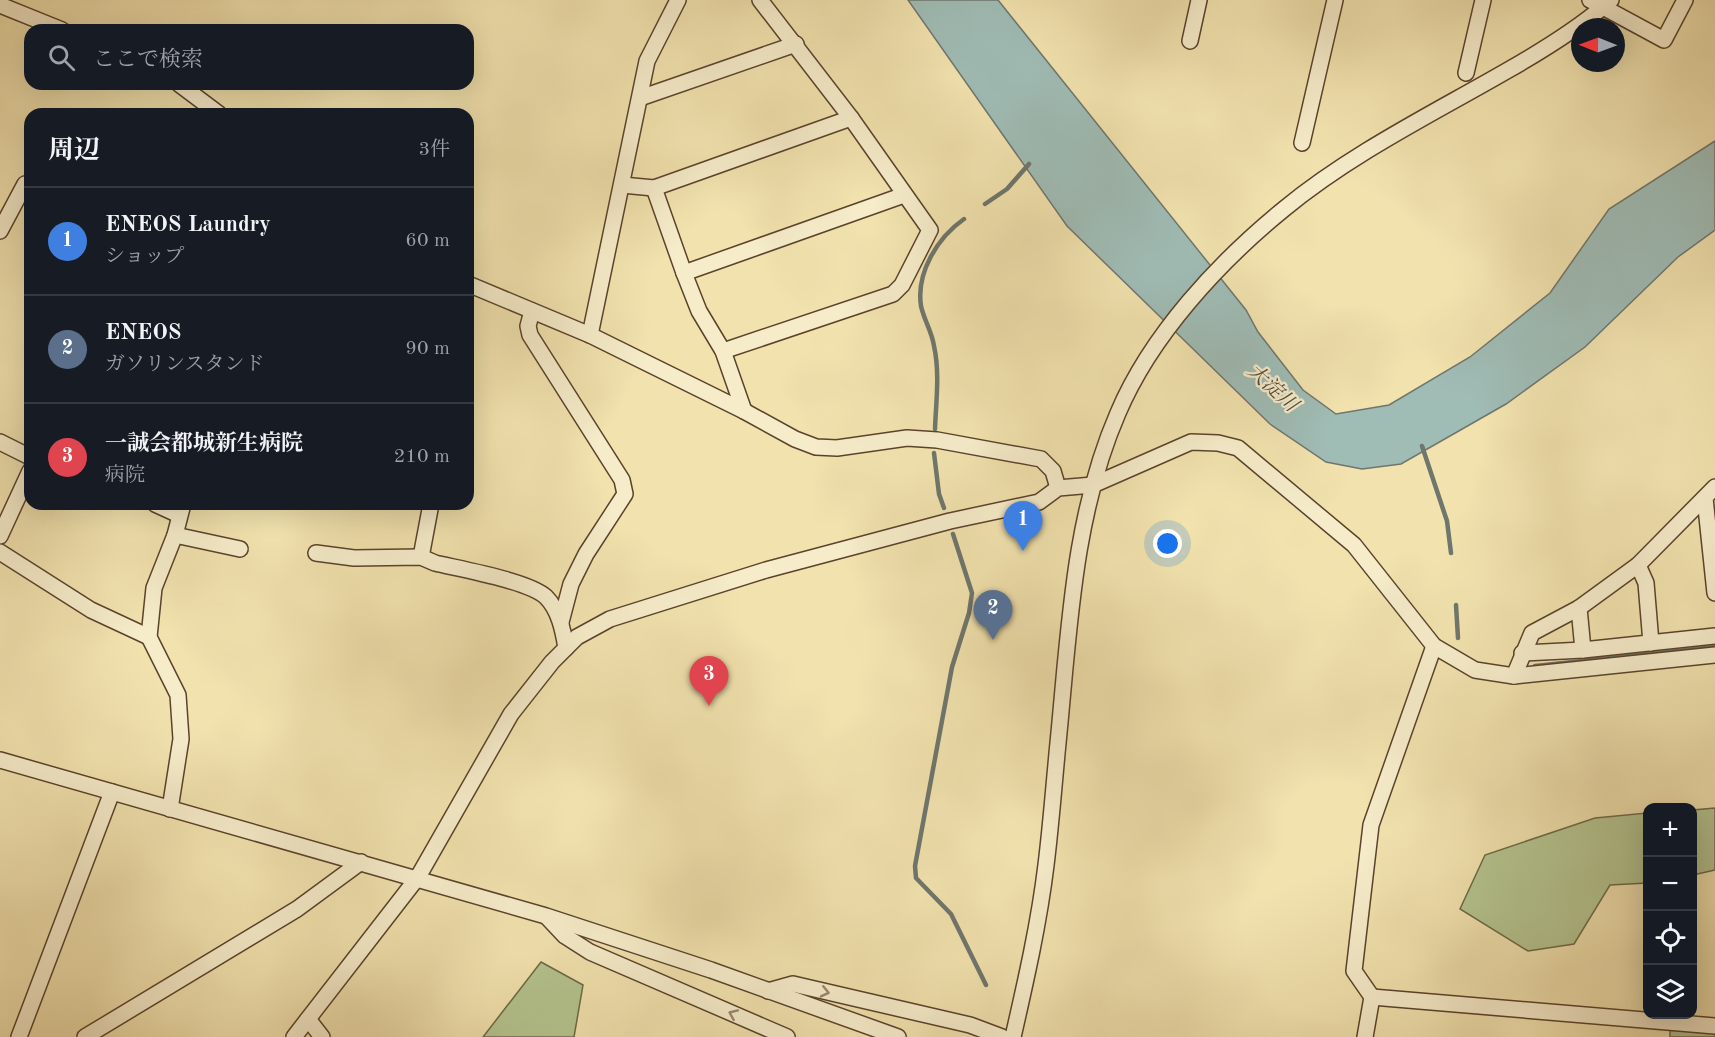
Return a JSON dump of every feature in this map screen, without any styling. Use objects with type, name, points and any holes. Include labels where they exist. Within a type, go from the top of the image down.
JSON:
[{"type":"street","points":[[590,335],[647,61],[678,0]]},
{"type":"street","points":[[723,351],[893,294],[902,285],[930,230],[851,118],[760,0]]},
{"type":"street","points":[[1190,41],[1199,0]]},
{"type":"street","points":[[1302,143],[1335,0]]},
{"type":"street","points":[[1466,73],[1483,0]]},
{"type":"street","points":[[1013,1037],[1035,939],[1046,867],[1074,586],[1094,485],[1118,411],[1164,334],[1206,282],[1237,250],[1286,207],[1336,171],[1546,48],[1602,2],[1664,40],[1685,0]]},
{"type":"street","points":[[0,5],[47,24]]},
{"type":"street","points":[[639,98],[796,44]]},
{"type":"street","points":[[187,90],[211,108]]},
{"type":"street","points":[[622,185],[654,188],[851,118]]},
{"type":"street","points":[[0,231],[24,188]]},
{"type":"street","points":[[654,188],[699,311],[723,351],[744,411]]},
{"type":"street","points":[[684,273],[904,195]]},
{"type":"street","points":[[474,287],[590,335],[744,411],[795,439],[816,447],[837,448],[907,438],[937,440],[1041,459],[1053,471],[1058,488]]},
{"type":"street","points":[[532,311],[528,326],[530,335],[622,480],[625,494],[586,554],[571,584],[561,622]]},
{"type":"street","points":[[0,442],[24,454]]},
{"type":"street","points":[[294,1037],[418,877],[511,714],[552,662],[577,637],[610,619],[778,567],[950,520],[1039,502],[1058,488],[1094,485],[1191,442],[1218,443],[1238,448],[1354,545],[1434,646],[1475,670],[1514,676],[1715,655]]},
{"type":"street","points":[[0,536],[24,484]]},
{"type":"street","points":[[1514,676],[1532,633],[1579,608],[1638,565],[1710,492]]},
{"type":"street","points":[[1710,492],[1715,594]]},
{"type":"street","points":[[170,809],[181,739],[178,695],[149,636],[154,588],[175,535],[181,510]]},
{"type":"street","points":[[421,557],[430,510]]},
{"type":"street","points":[[175,535],[240,549]]},
{"type":"street","points":[[0,552],[91,610],[149,636]]},
{"type":"street","points":[[316,553],[354,558],[421,557],[435,563],[532,588],[546,597],[561,622],[566,648]]},
{"type":"street","points":[[1638,565],[1646,583],[1651,643]]},
{"type":"street","points":[[1579,608],[1583,650]]},
{"type":"street","points":[[1522,653],[1583,650],[1715,636]]},
{"type":"street","points":[[1365,1037],[1372,997],[1354,971],[1371,825],[1434,646]]},
{"type":"street","points":[[0,760],[418,877],[546,916],[898,1037]]},
{"type":"street","points":[[19,1037],[112,792]]},
{"type":"street","points":[[85,1037],[297,909],[361,862]]},
{"type":"street","points":[[546,916],[565,936],[590,952],[787,1037]]},
{"type":"street","points":[[768,991],[794,984],[970,1025],[1002,1037]]},
{"type":"street","points":[[1372,997],[1715,1026]]},
{"type":"street","points":[[308,1019],[322,1037]]},
{"type":"green space","points":[[1715,808],[1715,870],[1697,874],[1697,857],[1697,810]]},
{"type":"green space","points":[[1643,813],[1643,883],[1610,885],[1574,944],[1528,951],[1460,909],[1485,855],[1595,818]]},
{"type":"green space","points":[[541,962],[583,985],[574,1037],[483,1037]]},
{"type":"green space","points":[[1670,1028],[1715,1032],[1715,1037],[1670,1037]]},
{"type":"water","name":"大淀川","points":[[908,0],[998,0],[1246,310],[1258,332],[1303,390],[1336,414],[1389,405],[1470,357],[1550,293],[1609,209],[1715,141],[1715,230],[1678,257],[1585,347],[1506,404],[1401,464],[1362,469],[1326,462],[1270,424],[1067,226]]},
{"type":"waterway","points":[[985,204],[1007,189],[1029,164]]},
{"type":"waterway","points":[[935,429],[936,356],[921,306],[920,294],[930,257],[945,236],[964,219]]},
{"type":"waterway","points":[[1422,446],[1447,521],[1451,553]]},
{"type":"waterway","points":[[934,453],[939,494],[944,508]]},
{"type":"waterway","points":[[953,534],[972,593],[969,613],[952,667],[915,866],[916,878],[951,914],[986,985]]},
{"type":"waterway","points":[[1456,605],[1458,638]]},
{"type":"waterway","points":[[1535,666],[1715,647]]},
{"type":"place","name":"ENEOS Laundry","points":[[1023,551]]},
{"type":"place","name":"ENEOS","points":[[993,640]]},
{"type":"place","name":"一誠会都城新生病院","points":[[709,706]]}]
